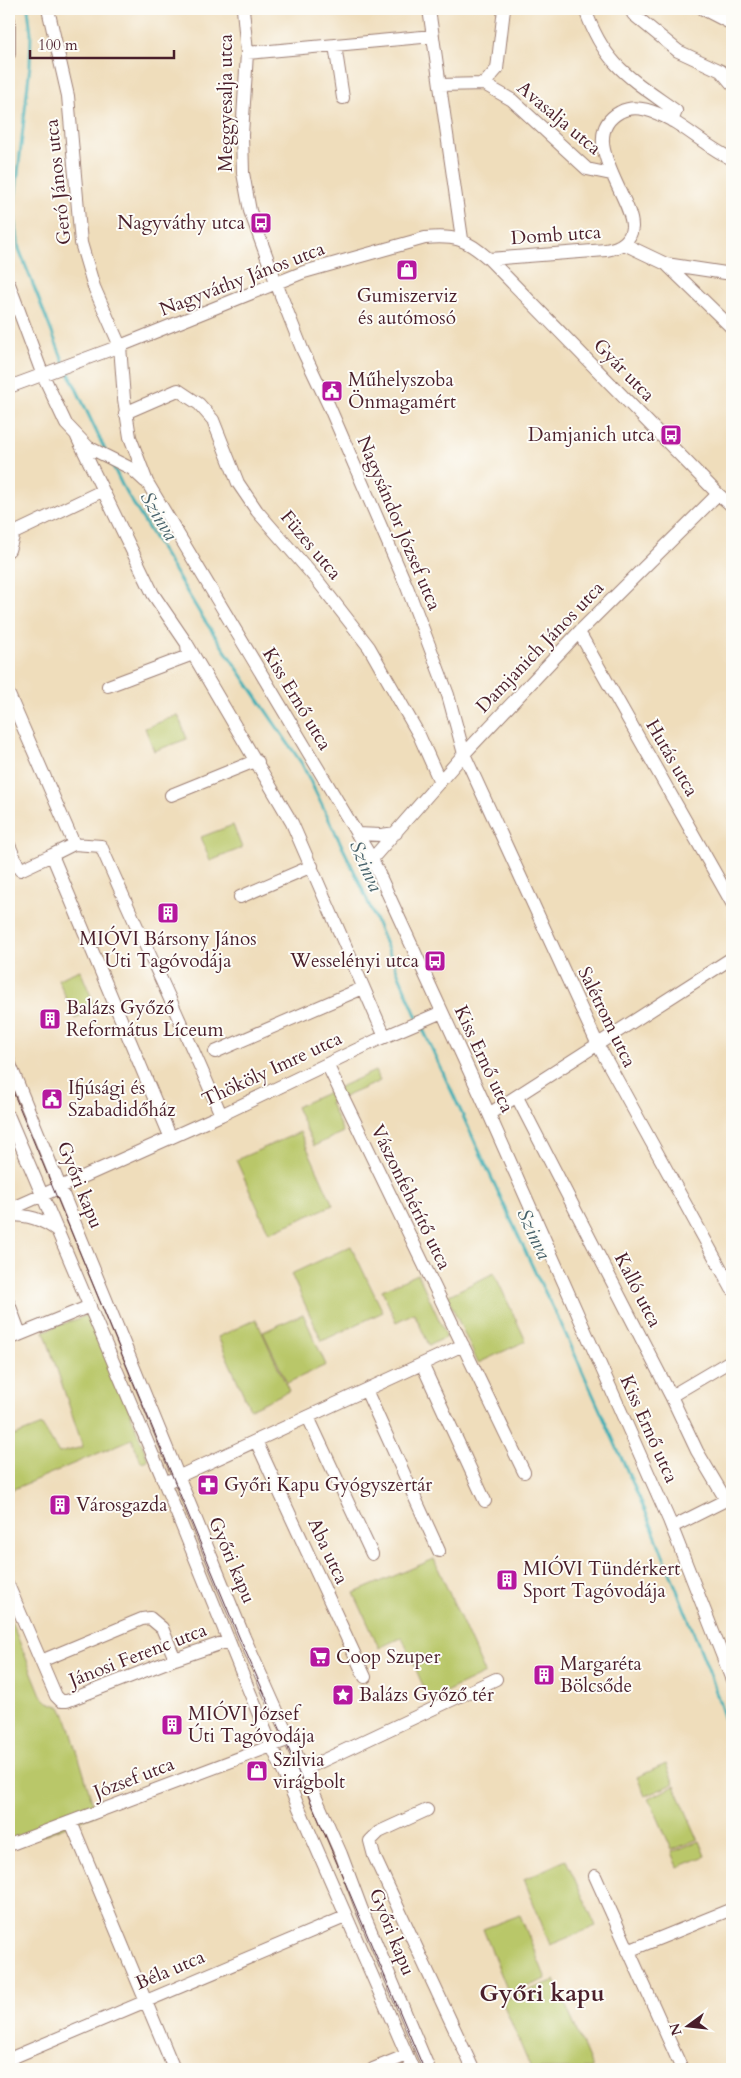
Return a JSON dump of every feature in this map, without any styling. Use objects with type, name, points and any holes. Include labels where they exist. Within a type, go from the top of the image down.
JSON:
[{"type":"street","name":"Geró János utca","points":[[48,9],[68,96],[81,243],[94,287],[120,346]]},
{"type":"street","name":"Meggyesalja utca","points":[[243,9],[247,53],[242,135],[243,172],[250,211],[276,283]]},
{"type":"street","points":[[429,9],[462,239],[489,259]]},
{"type":"street","points":[[440,85],[484,84],[497,69],[504,9]]},
{"type":"street","points":[[585,9],[598,43],[622,72],[676,111],[672,121]]},
{"type":"street","points":[[703,9],[732,24]]},
{"type":"street","points":[[633,14],[678,51],[721,72],[732,84]]},
{"type":"street","points":[[9,20],[9,54]]},
{"type":"street","points":[[247,53],[433,36]]},
{"type":"street","points":[[335,45],[343,98]]},
{"type":"street","name":"Avasalja utca","points":[[484,84],[512,100],[587,169],[611,174]]},
{"type":"street","name":"Avasalja utca","points":[[611,174],[604,153],[604,136],[613,115],[634,108],[654,112],[672,121],[732,159]]},
{"type":"street","name":"Domb utca","points":[[489,259],[606,250],[617,248],[624,244],[630,236],[631,218],[611,174]]},
{"type":"street","name":"Nagyváthy János utca","points":[[9,387],[120,346],[304,272],[425,238],[445,236],[462,239]]},
{"type":"street","name":"Domb utca","points":[[624,244],[666,264],[732,274]]},
{"type":"street","name":"Gyár utca","points":[[489,259],[718,494],[732,506]]},
{"type":"street","name":"Domb utca","points":[[666,264],[732,328]]},
{"type":"street","name":"Nagysándor József utca","points":[[276,283],[302,349],[408,587],[448,695],[464,754]]},
{"type":"street","points":[[9,284],[47,372],[66,424],[77,437],[153,594],[187,644],[258,762],[292,823],[385,1036]]},
{"type":"street","name":"Kiss Ernő utca","points":[[120,346],[125,413],[130,437],[147,482],[372,859],[489,1114],[672,1527],[732,1680]]},
{"type":"street","name":"Füzes utca","points":[[125,413],[178,390],[199,404],[213,420],[238,483],[258,511],[317,580],[369,647],[419,735],[440,782]]},
{"type":"street","name":"Kiss Ernő utca","points":[[77,437],[88,447],[132,469],[147,482]]},
{"type":"street","points":[[9,550],[14,533],[102,491]]},
{"type":"street","name":"Damjanich János utca","points":[[372,859],[464,754],[579,632],[718,494]]},
{"type":"street","name":"Hutás utca","points":[[579,632],[732,903]]},
{"type":"street","points":[[108,686],[188,656],[187,644]]},
{"type":"street","points":[[9,695],[74,844]]},
{"type":"street","name":"Salétrom utca","points":[[464,754],[598,1045],[732,1289]]},
{"type":"street","points":[[171,795],[250,763],[258,762]]},
{"type":"street","points":[[357,834],[381,835],[396,833]]},
{"type":"street","points":[[9,845],[14,873],[74,844],[101,846],[136,926],[164,982],[221,1115]]},
{"type":"street","points":[[52,854],[170,1136]]},
{"type":"street","points":[[240,897],[312,866]]},
{"type":"street","points":[[489,1114],[732,958]]},
{"type":"street","points":[[214,1052],[363,988]]},
{"type":"street","name":"Thököly Imre utca","points":[[9,1210],[60,1185],[221,1115],[385,1036],[442,1012]]},
{"type":"street","name":"Győri kapu","points":[[9,1062],[244,1637],[341,1854],[365,1919],[429,2069]]},
{"type":"street","name":"Vászonfehérítő utca","points":[[327,1064],[463,1345]]},
{"type":"street","name":"Kalló utca","points":[[517,1097],[671,1396],[697,1451],[729,1499]]},
{"type":"street","name":"Győri kapu","points":[[9,1118],[90,1306],[272,1746],[345,1917],[413,2069]]},
{"type":"street","points":[[9,1215],[23,1215],[41,1220],[58,1231]]},
{"type":"street","points":[[9,1304],[14,1337],[90,1306]]},
{"type":"street","points":[[164,1483],[463,1345],[524,1472]]},
{"type":"street","points":[[671,1396],[732,1360]]},
{"type":"street","points":[[422,1364],[485,1501]]},
{"type":"street","points":[[366,1390],[439,1551]]},
{"type":"street","name":"Aba utca","points":[[308,1416],[372,1554]]},
{"type":"street","name":"Aba utca","points":[[256,1441],[365,1676]]},
{"type":"street","points":[[672,1527],[729,1499]]},
{"type":"street","points":[[9,1587],[41,1661],[150,1618],[162,1628],[175,1659]]},
{"type":"street","name":"Jánosi Ferenc utca","points":[[41,1661],[56,1696],[62,1701],[73,1699],[175,1659],[228,1641]]},
{"type":"street","points":[[286,1778],[496,1679]]},
{"type":"street","name":"József utca","points":[[9,1845],[290,1739]]},
{"type":"street","name":"Győri kapu","points":[[427,1810],[379,1832],[370,1842],[374,1856],[473,2069]]},
{"type":"street","points":[[71,1822],[174,2069]]},
{"type":"street","points":[[595,1876],[682,2069]]},
{"type":"street","points":[[628,1951],[732,1909]]},
{"type":"street","name":"Béla utca","points":[[9,2059],[345,1917]]},
{"type":"street","points":[[373,2069],[407,2055]]},
{"type":"green space","points":[[178,715],[187,739],[154,751],[145,728]]},
{"type":"green space","points":[[233,825],[242,848],[210,861],[201,837]]},
{"type":"green space","points":[[80,970],[97,1010],[75,1019],[58,979]]},
{"type":"green space","points":[[375,1071],[380,1081],[330,1103],[343,1132],[314,1146],[296,1107]]},
{"type":"green space","points":[[300,1132],[333,1205],[269,1233],[236,1160]]},
{"type":"green space","points":[[351,1246],[383,1312],[322,1341],[291,1274]]},
{"type":"green space","points":[[494,1273],[526,1341],[478,1363],[447,1296]]},
{"type":"green space","points":[[418,1274],[447,1337],[429,1345],[414,1313],[396,1322],[382,1290]]},
{"type":"green space","points":[[93,1313],[148,1460],[141,1462],[132,1439],[9,1491],[9,1423],[14,1436],[42,1425],[59,1453],[83,1447],[44,1331]]},
{"type":"green space","points":[[303,1314],[326,1365],[287,1383],[263,1332]]},
{"type":"green space","points":[[256,1319],[289,1391],[250,1409],[218,1337]]},
{"type":"green space","points":[[434,1559],[485,1673],[429,1700],[402,1637],[379,1648],[354,1593]]},
{"type":"green space","points":[[9,1616],[41,1695],[48,1702],[61,1707],[68,1721],[96,1814],[9,1849]]},
{"type":"green space","points":[[666,1764],[674,1784],[645,1796],[637,1777]]},
{"type":"green space","points":[[675,1786],[698,1839],[672,1850],[649,1798]]},
{"type":"green space","points":[[699,1841],[705,1856],[678,1867],[672,1852]]},
{"type":"green space","points":[[566,1860],[596,1926],[550,1945],[524,1879]]},
{"type":"green space","points":[[520,1915],[546,1979],[509,1994],[483,1929]]},
{"type":"green space","points":[[555,1980],[593,2069],[531,2069],[502,2001]]},
{"type":"waterway","name":"Szinva","points":[[28,9],[31,33],[30,65],[14,209],[19,249],[64,363]]},
{"type":"waterway","name":"Szinva","points":[[67,369],[106,452]]},
{"type":"waterway","name":"Szinva","points":[[112,464],[122,485],[201,615],[302,764],[359,881],[418,1020]]},
{"type":"waterway","name":"Szinva","points":[[421,1025],[535,1272],[563,1328],[648,1517],[711,1676],[732,1742]]},
{"type":"tram line","points":[[9,1082],[240,1639],[281,1731],[424,2069]]},
{"type":"place","name":"Nagyváthy utca","points":[[261,223]]},
{"type":"place","name":"Gumiszerviz és autómosó","points":[[407,270]]},
{"type":"place","name":"Műhelyszoba Önmagamért","points":[[332,391]]},
{"type":"place","name":"Damjanich utca","points":[[671,435]]},
{"type":"place","name":"MIÓVI Bársony János Úti Tagóvodája","points":[[168,913]]},
{"type":"place","name":"Wesselényi utca","points":[[435,961]]},
{"type":"place","name":"Balázs Győző Református Líceum","points":[[50,1019]]},
{"type":"place","name":"Ifjúsági és Szabadidőház","points":[[52,1099]]},
{"type":"place","name":"Győri Kapu Gyógyszertár","points":[[208,1485]]},
{"type":"place","name":"Városgazda","points":[[60,1505]]},
{"type":"place","name":"MIÓVI Tündérkert Sport Tagóvodája","points":[[507,1580]]},
{"type":"place","name":"Coop Szuper","points":[[320,1657]]},
{"type":"place","name":"Margaréta Bölcsőde","points":[[544,1675]]},
{"type":"place","name":"Balázs Győző tér","points":[[343,1695]]},
{"type":"place","name":"MIÓVI József Úti Tagóvodája","points":[[172,1725]]},
{"type":"place","name":"Szilvia virágbolt","points":[[257,1771]]},
{"type":"district","name":"Győri kapu","points":[[542,1993]]}]
